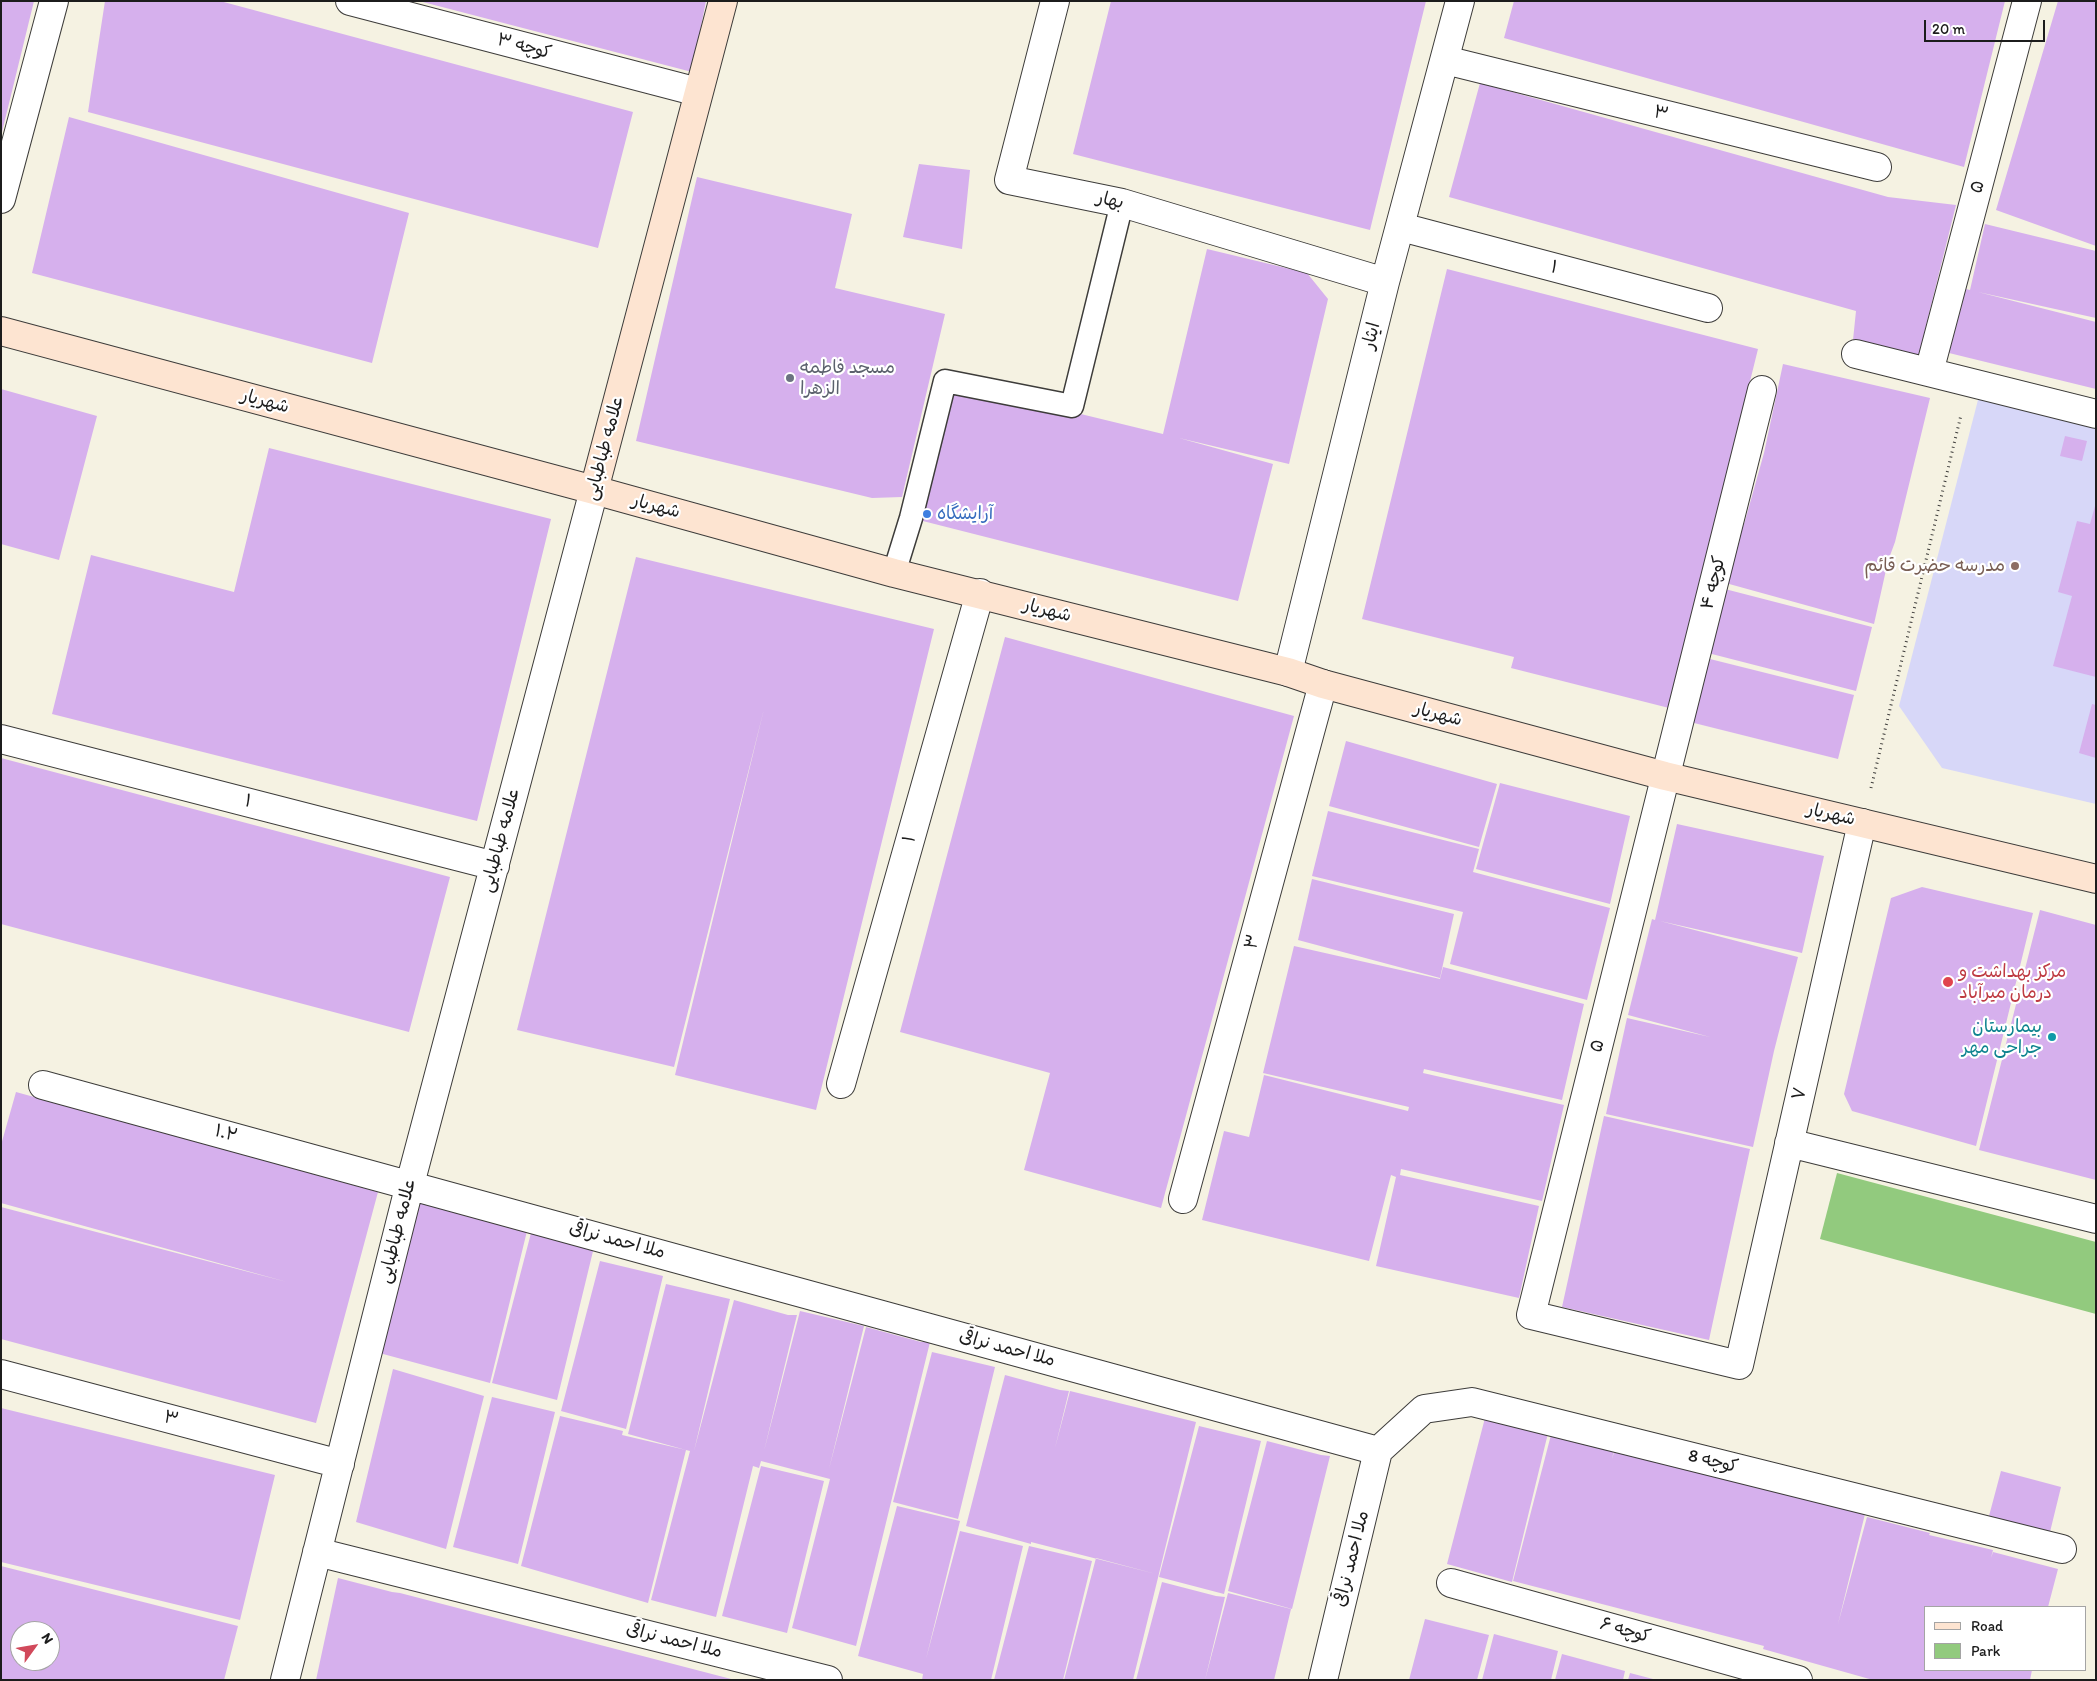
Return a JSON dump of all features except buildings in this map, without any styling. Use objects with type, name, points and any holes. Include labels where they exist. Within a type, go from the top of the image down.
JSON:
[{"type":"main road","name":"علامه طباطبایی","points":[[594,490],[723,1]]},
{"type":"main road","name":"شهریار","points":[[1,331],[594,490],[894,573],[980,593],[1288,672],[1323,684],[1665,776],[2096,879]]},
{"type":"street","points":[[1,199],[54,1]]},
{"type":"street","name":"کوچه ۳","points":[[350,1],[698,92]]},
{"type":"street","name":"بهار","points":[[1055,1],[1009,180],[1122,203],[1385,282]]},
{"type":"street","name":"ایثار","points":[[1288,672],[1385,282],[1460,1]]},
{"type":"street","name":"۵","points":[[1929,372],[2027,1]]},
{"type":"street","name":"۳","points":[[1445,60],[1878,167]]},
{"type":"street","name":"۱","points":[[1400,228],[1708,308]]},
{"type":"street","points":[[1856,354],[2096,414]]},
{"type":"street","name":"کوچه ۴","points":[[1665,776],[1762,390]]},
{"type":"street","name":"علامه طباطبایی","points":[[284,1680],[410,1184],[594,490]]},
{"type":"street","name":"۱","points":[[841,1084],[980,593]]},
{"type":"street","name":"۳","points":[[1183,1200],[1323,684]]},
{"type":"street","name":"۱","points":[[1,739],[495,866]]},
{"type":"street","name":"۵","points":[[1665,776],[1531,1315],[1739,1365]]},
{"type":"street","name":"۷","points":[[1739,1365],[1862,823]]},
{"type":"street","name":"۱.۲","points":[[43,1084],[410,1184]]},
{"type":"street","points":[[1789,1143],[2096,1219]]},
{"type":"street","name":"ملا احمد نراقی","points":[[410,1184],[1378,1452],[1323,1680]]},
{"type":"street","name":"۳","points":[[1,1374],[340,1464]]},
{"type":"street","name":"کوچه 8","points":[[1378,1452],[1424,1409],[1472,1402],[2062,1549]]},
{"type":"street","name":"ملا احمد نراقی","points":[[317,1552],[828,1680]]},
{"type":"street","name":"کوچه ۶","points":[[1451,1583],[1798,1680]]},
{"type":"lane","points":[[894,573],[911,518],[945,381],[1072,406],[1122,203]]},
{"type":"path","points":[[1862,823],[1969,382]]},
{"type":"shaded area","name":"مدرسه حضرت قائم","points":[[1979,396],[2096,426],[2096,804],[1942,768],[1899,706]]},
{"type":"green space","points":[[1837,1173],[2096,1242],[2096,1314],[1820,1239]]},
{"type":"place","name":"مسجد فاطمه الزهرا","points":[[790,378]]},
{"type":"place","name":"آرایشگاه","points":[[927,514]]},
{"type":"place","name":"مدرسه حضرت قائم","points":[[2015,566]]},
{"type":"place","name":"مرکز بهداشت و درمان میرآباد","points":[[1948,982]]},
{"type":"place","name":"بیمارستان جراحی مهر","points":[[2052,1037]]}]
